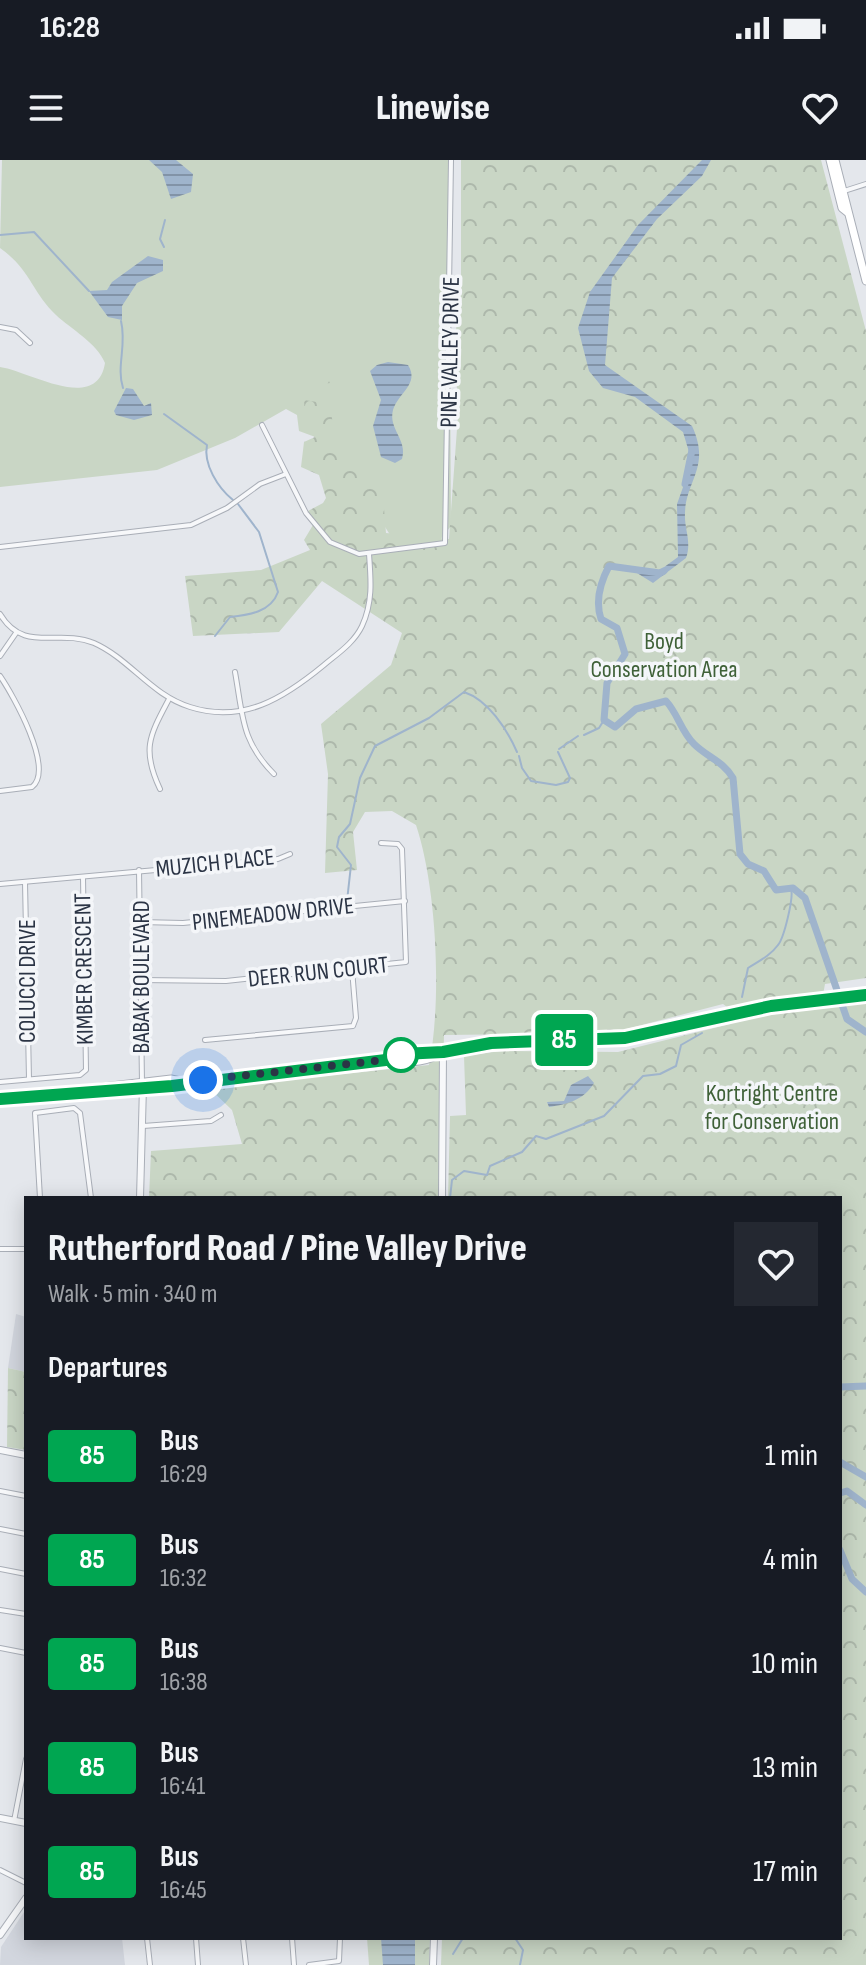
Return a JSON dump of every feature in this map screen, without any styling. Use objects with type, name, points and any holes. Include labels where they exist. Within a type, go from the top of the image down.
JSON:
[{"type":"main road","points":[[832,160],[866,281]]},
{"type":"main road","points":[[0,1099],[93,1090],[101,1093],[142,1085],[188,1083],[394,1059],[404,1063],[433,1058],[443,1052],[507,1042],[625,1038],[771,1006],[863,996]]},
{"type":"street","name":"PINE VALLEY DRIVE","points":[[369,553],[445,543],[451,160]]},
{"type":"street","points":[[841,192],[866,184]]},
{"type":"street","points":[[0,327],[16,330],[30,343]]},
{"type":"street","points":[[0,614],[16,633],[93,643],[169,699],[205,711],[242,711],[281,699],[357,635],[371,597],[369,553],[346,551],[321,534],[262,425]]},
{"type":"street","points":[[0,547],[191,525],[227,508],[260,484],[286,474]]},
{"type":"street","points":[[0,656],[16,633]]},
{"type":"street","points":[[235,672],[250,746],[274,774]]},
{"type":"street","points":[[0,676],[30,728],[37,776],[32,787],[0,791]]},
{"type":"street","points":[[160,789],[151,769],[148,745],[169,699]]},
{"type":"street","name":"DEER RUN COURT","points":[[140,980],[226,981],[406,962],[406,901],[401,845],[381,843]]},
{"type":"street","name":"MUZICH PLACE","points":[[0,884],[278,859],[290,854]]},
{"type":"street","name":"BABAK BOULEVARD","points":[[139,870],[142,1085]]},
{"type":"street","name":"KIMBER CRESCENT","points":[[0,1082],[80,1075],[86,1070],[83,877]]},
{"type":"street","name":"COLUCCI DRIVE","points":[[25,882],[29,1079]]},
{"type":"street","name":"PINEMEADOW DRIVE","points":[[140,922],[183,923],[406,901]]},
{"type":"street","points":[[205,1040],[353,1026],[356,1018],[352,969]]},
{"type":"street","points":[[442,1196],[443,1052]]},
{"type":"street","points":[[140,1196],[142,1085]]},
{"type":"street","points":[[40,1196],[34,1116],[39,1111],[74,1108],[80,1113],[91,1196]]},
{"type":"street","points":[[143,1126],[211,1121],[221,1115]]},
{"type":"street","points":[[0,1249],[24,1249]]},
{"type":"street","points":[[0,1450],[24,1455]]},
{"type":"street","points":[[0,1491],[24,1496]]},
{"type":"street","points":[[0,1529],[24,1534]]},
{"type":"street","points":[[0,1569],[24,1574]]},
{"type":"street","points":[[0,1610],[24,1614]]},
{"type":"street","points":[[0,1648],[24,1653]]},
{"type":"street","points":[[14,1821],[24,1769]]},
{"type":"street","points":[[0,1818],[24,1823]]},
{"type":"street","points":[[0,1870],[24,1882]]},
{"type":"street","points":[[0,1935],[24,1901]]},
{"type":"street","points":[[147,1940],[150,1965]]},
{"type":"street","points":[[196,1940],[198,1965]]},
{"type":"street","points":[[243,1940],[246,1965]]},
{"type":"street","points":[[292,1940],[294,1965]]},
{"type":"street","points":[[309,1965],[339,1961],[340,1940]]},
{"type":"street","points":[[433,1965],[434,1940]]},
{"type":"shaded area","points":[[16,1314],[24,1316],[24,1372],[8,1368]]},
{"type":"shaded area","points":[[24,1912],[24,1940],[122,1940],[125,1965],[0,1965],[1,1947]]},
{"type":"green space","points":[[2,160],[449,160],[451,526],[440,540],[394,541],[371,505],[318,438],[299,431],[297,415],[286,409],[235,438],[157,470],[0,487],[0,367],[76,388],[89,386],[99,378],[105,363],[90,343],[56,315],[18,264],[0,248]]},
{"type":"green space","name":"Boyd Conservation Area","points":[[461,160],[821,160],[866,331],[866,978],[825,984],[823,995],[817,1001],[781,1000],[760,1016],[866,1003],[866,1965],[441,1965],[442,1940],[842,1940],[842,1196],[448,1196],[450,1116],[466,1115],[464,1056],[501,1051],[618,1052],[730,1024],[731,1010],[723,1004],[611,1033],[444,1035],[440,1196],[149,1196],[151,1151],[242,1144],[232,1110],[209,1088],[429,1065],[435,1009],[435,945],[429,880],[416,825],[392,811],[365,812],[353,832],[357,870],[325,873],[328,774],[321,724],[391,665],[402,633],[322,581],[279,632],[193,636],[185,576],[261,570],[310,550],[304,540],[313,525],[308,511],[326,498],[319,475],[301,467],[304,442],[315,437],[306,429],[304,400],[323,403],[322,396],[329,381],[334,401],[332,418],[338,441],[357,472],[383,496],[386,533],[449,539],[458,415],[455,339],[461,286]]},
{"type":"green space","points":[[8,1368],[24,1372],[24,1450],[7,1447]]},
{"type":"green space","points":[[367,1940],[430,1940],[429,1965],[369,1965]]},
{"type":"water","points":[[149,160],[176,160],[193,174],[191,192],[171,199],[162,172]]},
{"type":"water","points":[[702,160],[711,160],[702,176],[657,219],[612,278],[605,365],[692,426],[699,452],[686,501],[686,558],[653,583],[629,568],[643,567],[656,573],[678,557],[677,504],[692,462],[683,432],[635,397],[603,388],[589,371],[578,328],[590,292],[638,225]]},
{"type":"water","points":[[148,256],[163,260],[163,271],[137,283],[122,306],[122,320],[108,317],[89,291],[107,290],[112,282]]},
{"type":"water","points":[[388,362],[408,365],[411,372],[410,383],[393,410],[393,423],[403,452],[402,459],[395,463],[381,457],[373,426],[381,400],[370,371]]},
{"type":"water","points":[[126,388],[133,389],[144,406],[151,403],[152,415],[134,420],[116,415],[114,411]]},
{"type":"water","points":[[588,1076],[594,1083],[585,1094],[569,1103],[549,1107],[547,1102],[564,1101],[571,1085]]},
{"type":"water","points":[[381,1940],[415,1940],[415,1965],[383,1965]]},
{"type":"waterway","points":[[164,247],[160,239],[165,220]]},
{"type":"waterway","points":[[0,235],[34,232],[89,291]]},
{"type":"waterway","points":[[121,321],[123,388]]},
{"type":"waterway","points":[[164,414],[207,445],[207,460],[213,475],[233,500]]},
{"type":"waterway","points":[[685,484],[692,450]]},
{"type":"waterway","points":[[215,636],[230,617],[265,608],[278,592],[259,532],[238,504]]},
{"type":"waterway","points":[[664,571],[609,566],[603,579],[599,592],[601,619],[617,628],[625,654],[607,683],[604,720],[615,727],[636,709],[666,701],[694,744],[729,772],[733,778],[740,854],[748,864],[764,871],[776,890],[793,888],[805,898],[847,1019],[866,1032]]},
{"type":"waterway","points":[[347,901],[351,865],[337,847],[339,837],[350,824],[360,778],[375,746],[429,718],[464,692],[496,716],[517,752]]},
{"type":"waterway","points":[[584,735],[599,728],[604,720]]},
{"type":"waterway","points":[[559,749],[578,736]]},
{"type":"waterway","points":[[519,756],[522,768],[531,781],[556,785],[568,782],[570,778],[558,752]]},
{"type":"waterway","points":[[742,997],[748,968],[768,955],[780,941],[790,908],[791,889]]},
{"type":"waterway","points":[[450,1196],[452,1180],[464,1171],[487,1175],[490,1166],[522,1152],[536,1136],[546,1139],[604,1116],[643,1076],[660,1074],[676,1066],[681,1045],[702,1033]]},
{"type":"waterway","points":[[842,1387],[866,1386]]},
{"type":"waterway","points":[[842,1463],[866,1477]]},
{"type":"waterway","points":[[842,1492],[847,1491],[866,1505]]},
{"type":"waterway","points":[[842,1555],[852,1579],[866,1592]]},
{"type":"waterway","points":[[453,1954],[462,1940]]},
{"type":"waterway","points":[[516,1940],[523,1950],[520,1965]]},
{"type":"bus line","name":"85","points":[[0,1099],[172,1086],[394,1059],[402,1054],[432,1050],[443,1052],[491,1043],[625,1038],[771,1006],[866,995]]},
{"type":"route","points":[[203,1080],[394,1059],[401,1055]]},
{"type":"park label","name":"Kortright Centre for Conservation","points":[[772,1107]]}]
